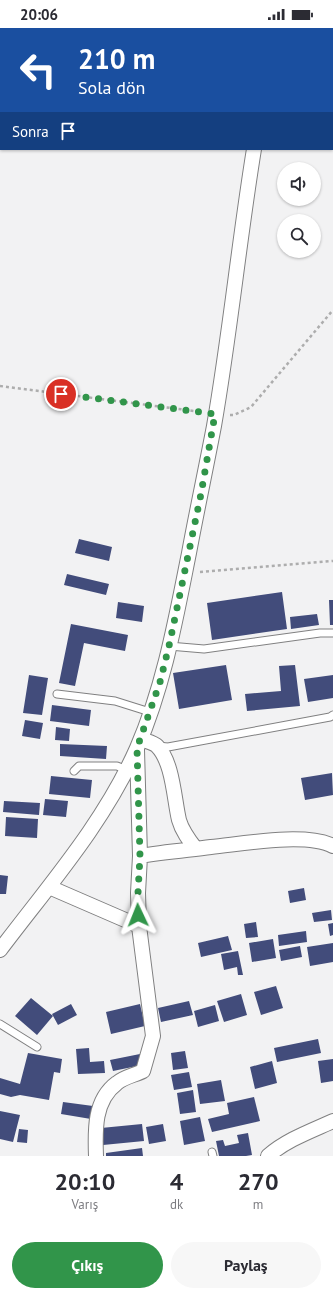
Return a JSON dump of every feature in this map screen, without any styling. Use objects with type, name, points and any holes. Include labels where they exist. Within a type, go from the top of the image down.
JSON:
[{"type":"street","points":[[0,950],[79,849],[127,770],[139,743],[150,712],[169,646],[215,414],[254,150]]},
{"type":"street","points":[[139,743],[157,746],[165,757],[174,787],[179,820],[184,833],[196,849]]},
{"type":"street","points":[[96,1156],[95,1132],[98,1111],[105,1094],[118,1082],[143,1071],[153,1036],[139,926],[139,743]]},
{"type":"street","points":[[140,856],[248,842],[279,840],[329,842]]},
{"type":"street","points":[[49,887],[139,926]]},
{"type":"street","points":[[268,1156],[276,1149],[333,1121]]},
{"type":"lane","points":[[169,646],[204,649],[333,632]]},
{"type":"lane","points":[[57,694],[115,701],[150,712]]},
{"type":"lane","points":[[157,746],[184,744],[330,717],[333,715]]},
{"type":"lane","points":[[74,771],[79,766],[117,766],[127,770]]},
{"type":"lane","points":[[0,1024],[37,1047]]},
{"type":"path","points":[[0,386],[215,414],[234,415],[251,407],[333,310]]},
{"type":"path","points":[[185,571],[202,572],[333,561]]},
{"type":"building","points":[[79,539],[112,547],[109,561],[75,553]]},
{"type":"building","points":[[67,574],[109,584],[106,595],[64,585]]},
{"type":"building","points":[[282,592],[287,629],[212,640],[207,603]]},
{"type":"building","points":[[329,600],[333,600],[333,625],[330,625]]},
{"type":"building","points":[[118,602],[144,606],[142,622],[116,618]]},
{"type":"building","points":[[317,614],[319,625],[291,629],[290,617]]},
{"type":"building","points":[[71,624],[128,635],[125,651],[84,643],[75,686],[59,683]]},
{"type":"building","points":[[226,665],[232,700],[179,709],[173,673]]},
{"type":"building","points":[[295,665],[300,706],[247,711],[245,694],[281,691],[279,666]]},
{"type":"building","points":[[29,675],[48,678],[42,715],[23,713]]},
{"type":"building","points":[[333,675],[333,698],[308,702],[304,679]]},
{"type":"building","points":[[52,705],[91,710],[89,726],[50,721]]},
{"type":"building","points":[[25,720],[43,723],[40,739],[22,736]]},
{"type":"building","points":[[56,727],[70,729],[69,741],[55,740]]},
{"type":"building","points":[[60,744],[107,746],[106,759],[60,756]]},
{"type":"building","points":[[332,773],[333,795],[305,800],[301,778]]},
{"type":"building","points":[[51,776],[92,780],[90,798],[49,794]]},
{"type":"building","points":[[45,799],[68,801],[66,817],[43,815]]},
{"type":"building","points":[[4,801],[40,803],[39,815],[3,812]]},
{"type":"building","points":[[6,817],[38,819],[37,838],[5,836]]},
{"type":"building","points":[[0,875],[8,876],[6,894],[0,894]]},
{"type":"building","points":[[304,888],[306,900],[290,903],[288,891]]},
{"type":"building","points":[[331,910],[332,920],[314,922],[312,913]]},
{"type":"building","points":[[256,922],[258,937],[246,938],[244,924]]},
{"type":"building","points":[[333,923],[333,935],[330,936],[328,924]]},
{"type":"building","points":[[306,931],[307,942],[279,946],[278,935]]},
{"type":"building","points":[[228,936],[232,950],[201,957],[198,943]]},
{"type":"building","points":[[273,939],[276,958],[252,962],[249,943]]},
{"type":"building","points":[[333,943],[333,962],[310,966],[307,947]]},
{"type":"building","points":[[300,946],[302,957],[281,961],[279,950]]},
{"type":"building","points":[[238,951],[243,975],[238,975],[237,967],[224,970],[221,954]]},
{"type":"building","points":[[276,986],[283,1008],[261,1015],[254,992]]},
{"type":"building","points":[[241,994],[247,1015],[224,1022],[217,1001]]},
{"type":"building","points":[[31,998],[53,1016],[37,1035],[15,1016]]},
{"type":"building","points":[[189,1001],[193,1015],[161,1022],[158,1008]]},
{"type":"building","points":[[71,1004],[77,1015],[58,1025],[52,1014]]},
{"type":"building","points":[[140,1004],[145,1026],[111,1034],[106,1012]]},
{"type":"building","points":[[215,1005],[219,1021],[198,1027],[194,1011]]},
{"type":"building","points":[[318,1039],[321,1053],[277,1062],[274,1048]]},
{"type":"building","points":[[89,1048],[90,1062],[104,1061],[105,1073],[78,1074],[76,1049]]},
{"type":"building","points":[[185,1051],[188,1068],[173,1070],[171,1053]]},
{"type":"building","points":[[28,1053],[62,1059],[60,1073],[54,1072],[49,1100],[20,1095],[11,1097],[0,1094],[0,1078],[20,1084]]},
{"type":"building","points":[[140,1054],[142,1065],[113,1071],[110,1060]]},
{"type":"building","points":[[333,1059],[333,1081],[321,1083],[318,1061]]},
{"type":"building","points":[[272,1061],[277,1083],[255,1089],[250,1067]]},
{"type":"building","points":[[189,1072],[192,1087],[174,1090],[171,1075]]},
{"type":"building","points":[[221,1080],[225,1101],[200,1104],[197,1084]]},
{"type":"building","points":[[193,1090],[196,1112],[180,1114],[177,1093]]},
{"type":"building","points":[[254,1097],[260,1121],[212,1132],[208,1119],[229,1114],[227,1103]]},
{"type":"building","points":[[63,1102],[93,1106],[91,1119],[61,1114]]},
{"type":"building","points":[[0,1111],[20,1115],[13,1142],[0,1139]]},
{"type":"building","points":[[200,1117],[205,1141],[184,1145],[180,1121]]},
{"type":"building","points":[[142,1124],[144,1141],[103,1145],[101,1128]]},
{"type":"building","points":[[163,1124],[166,1141],[149,1144],[146,1127]]},
{"type":"building","points":[[19,1129],[28,1130],[27,1143],[17,1142]]},
{"type":"building","points":[[248,1133],[252,1155],[219,1156],[216,1141],[223,1140],[225,1146],[239,1143],[237,1135]]},
{"type":"building","points":[[142,1148],[143,1156],[106,1156],[106,1153]]},
{"type":"route","points":[[61,394],[215,414],[201,494],[169,646],[160,682],[137,748],[140,856],[138,915]]}]
